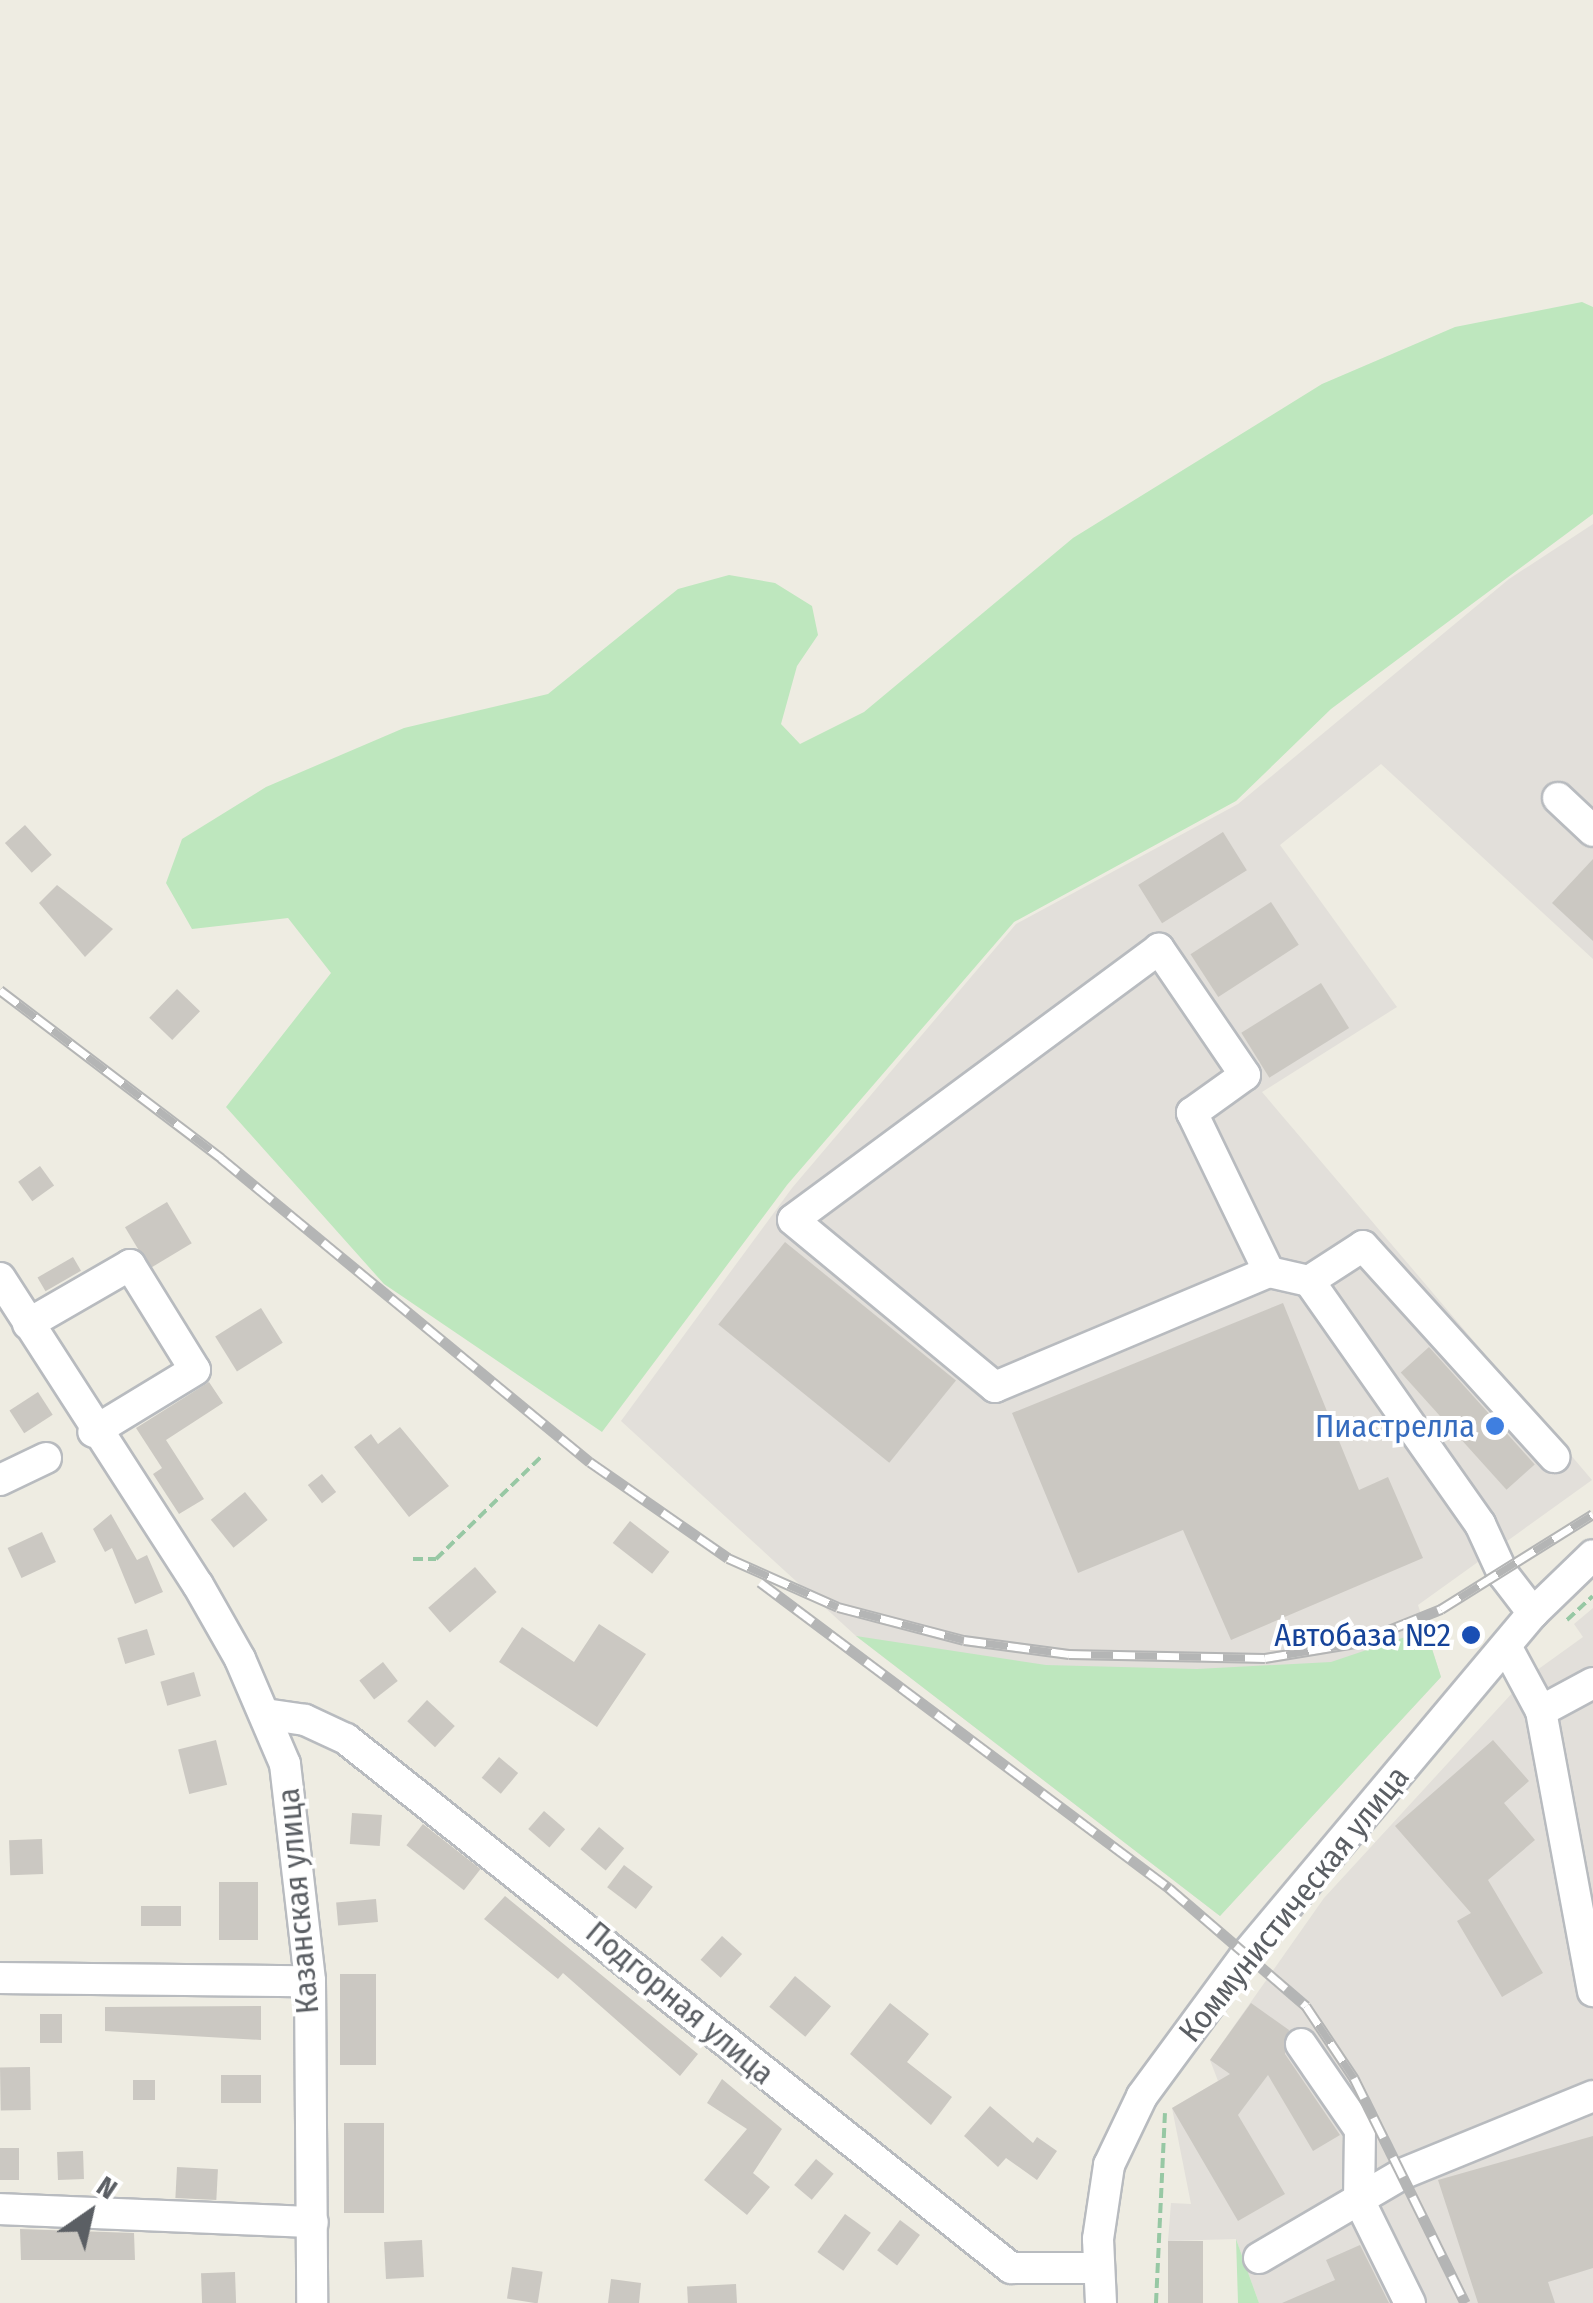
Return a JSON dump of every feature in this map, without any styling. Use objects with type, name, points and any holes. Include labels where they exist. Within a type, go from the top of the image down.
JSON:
[{"type":"street","points":[[1558,798],[1593,830]]},
{"type":"street","points":[[1269,1272],[1192,1113],[1246,1074],[1159,948],[793,1220],[995,1387],[1269,1272],[1309,1281],[1480,1524],[1503,1574],[1544,1622]]},
{"type":"street","points":[[1309,1281],[1363,1246],[1554,1457]]},
{"type":"street","points":[[28,1324],[130,1265],[195,1370],[94,1432]]},
{"type":"street","name":"Казанская улица","points":[[0,1278],[94,1432],[198,1585],[265,1714],[288,1783],[310,1981],[312,2303]]},
{"type":"street","points":[[0,1480],[46,1458]]},
{"type":"street","name":"Коммунистическая улица","points":[[1101,2303],[1098,2268],[1109,2165],[1142,2096],[1245,1956],[1506,1646],[1544,1622],[1593,1555]]},
{"type":"street","points":[[1506,1646],[1521,1662],[1542,1711],[1593,1991]]},
{"type":"street","points":[[1542,1711],[1593,1683]]},
{"type":"street","name":"Подгорная улица","points":[[265,1714],[305,1720],[346,1738],[1011,2268],[1098,2268]]},
{"type":"street","points":[[0,1978],[310,1981]]},
{"type":"street","points":[[1301,2044],[1360,2130],[1359,2200],[1410,2303]]},
{"type":"street","points":[[1258,2258],[1402,2174],[1593,2096]]},
{"type":"street","points":[[0,2208],[313,2222]]},
{"type":"path","points":[[413,1559],[436,1559],[543,1454]]},
{"type":"path","points":[[1544,1622],[1593,1596]]},
{"type":"path","points":[[1156,2303],[1165,2107]]},
{"type":"shaded area","points":[[1593,524],[1593,959],[1381,764],[1280,845],[1397,1007],[1262,1092],[1592,1480],[1418,1605],[1441,1677],[1220,1916],[856,1636],[621,1421],[792,1188],[1016,924],[1238,804],[1509,579]]},
{"type":"shaded area","points":[[1593,1608],[1593,2303],[1259,2303],[1236,2239],[1168,2241],[1171,2203],[1191,2204],[1172,2108],[1218,2081],[1210,2060],[1324,1898],[1526,1678],[1583,1637],[1574,1624]]},
{"type":"green space","points":[[1582,302],[1593,307],[1593,514],[1331,709],[1236,801],[1014,922],[787,1185],[602,1432],[384,1284],[226,1107],[331,973],[288,918],[192,929],[166,883],[182,839],[266,787],[404,728],[548,694],[678,589],[729,575],[775,583],[812,606],[818,635],[797,666],[781,724],[800,744],[864,712],[1073,538],[1322,384],[1455,327]]},
{"type":"green space","points":[[1426,1630],[1441,1677],[1220,1916],[856,1636],[1046,1665],[1197,1669],[1331,1662]]},
{"type":"green space","points":[[1236,2239],[1259,2303],[1238,2303]]},
{"type":"building","points":[[25,825],[52,855],[32,873],[5,843]]},
{"type":"building","points":[[1223,832],[1247,870],[1162,923],[1138,885]]},
{"type":"building","points":[[1593,859],[1593,941],[1552,903]]},
{"type":"building","points":[[57,885],[113,929],[85,957],[39,903]]},
{"type":"building","points":[[1271,902],[1299,945],[1218,997],[1190,954]]},
{"type":"building","points":[[1321,983],[1349,1028],[1269,1078],[1241,1033]]},
{"type":"building","points":[[177,989],[200,1011],[172,1040],[149,1018]]},
{"type":"building","points":[[40,1166],[54,1185],[32,1201],[18,1182]]},
{"type":"building","points":[[167,1202],[192,1243],[150,1268],[125,1227]]},
{"type":"building","points":[[785,1242],[956,1380],[889,1463],[718,1324]]},
{"type":"building","points":[[73,1257],[81,1271],[45,1291],[37,1278]]},
{"type":"building","points":[[1283,1303],[1359,1490],[1388,1477],[1423,1558],[1231,1640],[1183,1530],[1078,1573],[1012,1413]]},
{"type":"building","points":[[261,1308],[283,1343],[237,1371],[215,1337]]},
{"type":"building","points":[[1429,1347],[1535,1464],[1506,1490],[1401,1372]]},
{"type":"building","points":[[209,1382],[223,1403],[166,1440],[204,1499],[179,1514],[153,1474],[162,1468],[136,1428]]},
{"type":"building","points":[[38,1392],[53,1415],[24,1433],[9,1411]]},
{"type":"building","points":[[400,1427],[449,1486],[409,1517],[354,1447],[371,1434],[378,1444]]},
{"type":"building","points":[[322,1474],[336,1492],[322,1503],[308,1485]]},
{"type":"building","points":[[245,1492],[268,1520],[233,1548],[211,1520]]},
{"type":"building","points":[[111,1514],[137,1560],[147,1555],[163,1592],[135,1604],[112,1548],[105,1552],[93,1529]]},
{"type":"building","points":[[630,1521],[669,1552],[652,1574],[613,1543]]},
{"type":"building","points":[[42,1532],[56,1562],[22,1578],[8,1548]]},
{"type":"building","points":[[475,1567],[497,1592],[450,1633],[428,1608]]},
{"type":"building","points":[[599,1624],[646,1654],[597,1727],[499,1662],[522,1627],[574,1662]]},
{"type":"building","points":[[147,1629],[155,1655],[125,1664],[117,1638]]},
{"type":"building","points":[[383,1662],[398,1681],[374,1699],[359,1680]]},
{"type":"building","points":[[194,1672],[201,1696],[167,1706],[160,1682]]},
{"type":"building","points":[[427,1700],[455,1726],[435,1747],[407,1721]]},
{"type":"building","points":[[216,1740],[227,1785],[189,1794],[178,1749]]},
{"type":"building","points":[[1493,1740],[1529,1781],[1504,1803],[1535,1840],[1488,1880],[1543,1973],[1502,1997],[1457,1921],[1471,1913],[1395,1826]]},
{"type":"building","points":[[499,1757],[518,1773],[501,1794],[482,1778]]},
{"type":"building","points":[[544,1811],[565,1829],[549,1847],[528,1829]]},
{"type":"building","points":[[352,1813],[382,1815],[380,1846],[350,1844]]},
{"type":"building","points":[[423,1824],[481,1869],[464,1890],[406,1845]]},
{"type":"building","points":[[599,1827],[624,1848],[606,1870],[580,1849]]},
{"type":"building","points":[[42,1839],[43,1874],[10,1875],[9,1840]]},
{"type":"building","points":[[624,1865],[653,1887],[636,1909],[607,1887]]},
{"type":"building","points":[[219,1882],[258,1882],[258,1940],[219,1940]]},
{"type":"building","points":[[505,1896],[698,2054],[680,2076],[563,1973],[558,1979],[484,1919]]},
{"type":"building","points":[[376,1899],[378,1922],[338,1925],[336,1902]]},
{"type":"building","points":[[141,1906],[181,1906],[181,1926],[141,1926]]},
{"type":"building","points":[[722,1936],[742,1954],[721,1978],[701,1960]]},
{"type":"building","points":[[340,1974],[376,1974],[376,2065],[340,2065]]},
{"type":"building","points":[[795,1976],[831,2006],[805,2037],[769,2007]]},
{"type":"building","points":[[890,2003],[929,2034],[907,2062],[952,2097],[931,2125],[850,2054]]},
{"type":"building","points":[[1251,2003],[1289,2030],[1285,2054],[1340,2135],[1313,2151],[1268,2075],[1238,2115],[1285,2194],[1238,2221],[1172,2108],[1230,2074],[1210,2060]]},
{"type":"building","points":[[261,2006],[261,2040],[105,2031],[105,2007]]},
{"type":"building","points":[[40,2014],[62,2014],[62,2043],[40,2043]]},
{"type":"building","points":[[30,2067],[31,2110],[1,2111],[0,2068]]},
{"type":"building","points":[[221,2075],[261,2075],[261,2103],[221,2103]]},
{"type":"building","points":[[722,2079],[782,2129],[753,2173],[770,2187],[747,2215],[704,2180],[747,2129],[707,2103]]},
{"type":"building","points":[[133,2080],[155,2080],[155,2100],[133,2100]]},
{"type":"building","points":[[990,2106],[1033,2143],[1037,2137],[1057,2151],[1037,2180],[1006,2158],[998,2167],[964,2136]]},
{"type":"building","points":[[344,2123],[384,2123],[384,2213],[344,2213]]},
{"type":"building","points":[[1593,2136],[1593,2268],[1548,2282],[1555,2303],[1478,2303],[1438,2180]]},
{"type":"building","points":[[0,2148],[19,2148],[19,2180],[0,2180]]},
{"type":"building","points":[[83,2151],[84,2179],[58,2180],[57,2152]]},
{"type":"building","points":[[816,2159],[834,2174],[812,2200],[794,2185]]},
{"type":"building","points":[[177,2167],[218,2169],[216,2200],[175,2198]]},
{"type":"building","points":[[845,2214],[871,2233],[843,2271],[817,2252]]},
{"type":"building","points":[[900,2220],[920,2235],[897,2265],[877,2250]]},
{"type":"building","points":[[20,2229],[134,2233],[135,2260],[21,2260]]},
{"type":"building","points":[[422,2240],[424,2277],[386,2279],[384,2242]]},
{"type":"building","points":[[1168,2241],[1203,2241],[1203,2303],[1168,2303]]},
{"type":"building","points":[[1360,2245],[1389,2303],[1282,2303],[1335,2280],[1326,2260]]},
{"type":"building","points":[[512,2267],[543,2272],[538,2303],[507,2299]]},
{"type":"building","points":[[235,2272],[236,2303],[202,2303],[201,2273]]},
{"type":"building","points":[[611,2279],[641,2283],[639,2303],[608,2303]]},
{"type":"building","points":[[736,2284],[737,2303],[688,2303],[687,2287]]},
{"type":"railway","points":[[0,990],[221,1158],[590,1462],[728,1558],[838,1607],[964,1640],[1069,1654],[1265,1658],[1356,1643],[1441,1609],[1593,1514]]},
{"type":"railway","points":[[760,1582],[1169,1888],[1306,2006],[1354,2078],[1465,2303]]},
{"type":"place","name":"Пиастрелла","points":[[1495,1426]]},
{"type":"place","name":"Автобаза №2","points":[[1471,1635]]}]
